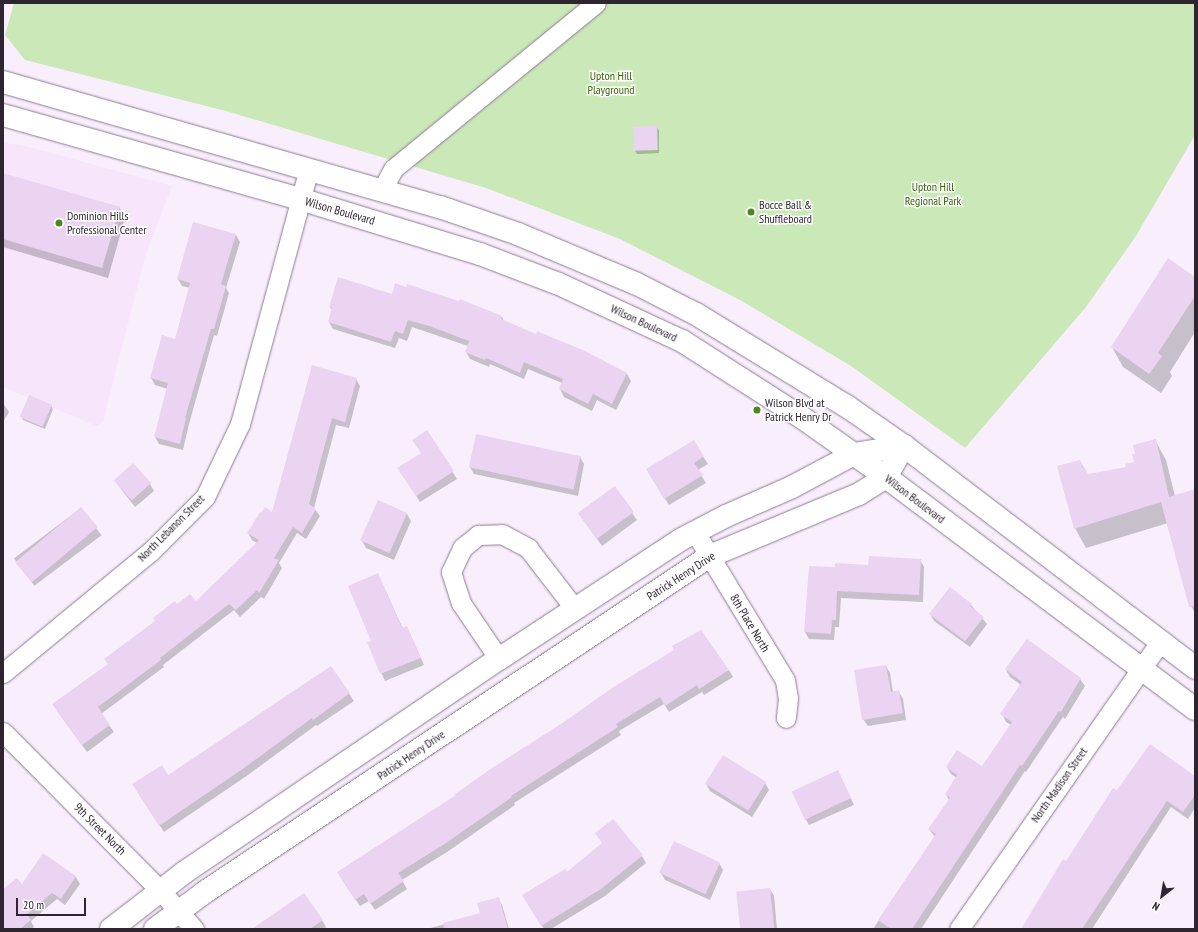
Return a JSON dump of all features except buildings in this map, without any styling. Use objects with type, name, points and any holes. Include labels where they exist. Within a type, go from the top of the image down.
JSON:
[{"type":"main road","points":[[3,82],[440,207],[518,234],[637,284],[696,314],[782,365],[848,407],[904,446],[1195,668]]},
{"type":"main road","name":"Wilson Boulevard","points":[[3,116],[300,199],[480,254],[602,303],[682,341],[804,419],[886,477],[1195,710]]},
{"type":"main road","points":[[111,929],[160,890],[499,659],[695,532],[726,516],[792,487],[854,454],[904,446]]},
{"type":"main road","name":"Patrick Henry Drive","points":[[155,929],[179,911],[710,556],[859,494],[886,477],[904,446]]},
{"type":"street","points":[[382,190],[393,169],[596,3]]},
{"type":"street","name":"North Lebanon Street","points":[[3,673],[150,552],[205,497],[240,424],[309,169]]},
{"type":"street","name":"8th Place North","points":[[695,532],[785,680],[788,698],[786,718]]},
{"type":"street","points":[[499,659],[461,603],[451,572],[462,548],[478,535],[502,534],[528,548],[575,609]]},
{"type":"street","name":"North Madison Street","points":[[959,929],[1160,642]]},
{"type":"street","name":"9th Street North","points":[[3,732],[160,890],[194,929]]},
{"type":"shaded area","points":[[3,143],[22,145],[172,186],[145,257],[103,422],[96,426],[3,387]]},
{"type":"green space","name":"Upton Hill Regional Park","points":[[14,3],[1195,3],[1195,135],[1136,236],[1086,307],[965,448],[851,366],[740,300],[620,239],[486,188],[226,111],[25,60],[5,35]]},
{"type":"place","name":"Bocce Ball & Shuffleboard","points":[[751,212]]},
{"type":"place","name":"Dominion Hills Professional Center","points":[[59,223]]},
{"type":"place","name":"Wilson Blvd at Patrick Henry Dr","points":[[757,410]]},
{"type":"park label","name":"Upton Hill Playground","points":[[611,83]]}]
